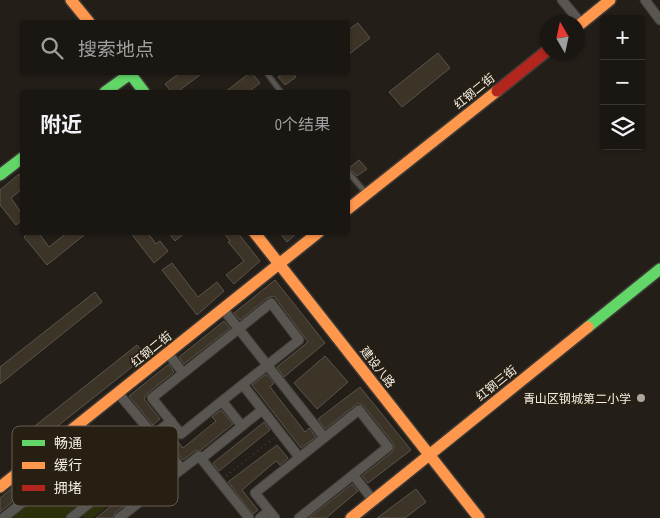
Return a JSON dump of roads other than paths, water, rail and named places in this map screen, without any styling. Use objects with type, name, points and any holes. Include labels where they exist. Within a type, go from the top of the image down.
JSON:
[{"type":"street","points":[[71,0],[87,20]]},
{"type":"street","points":[[562,0],[573,15]]},
{"type":"street","points":[[585,19],[610,0]]},
{"type":"street","points":[[644,0],[660,20]]},
{"type":"street","name":"红钢二街","points":[[350,207],[540,56]]},
{"type":"street","points":[[108,90],[127,75]]},
{"type":"street","points":[[131,75],[142,90]]},
{"type":"street","points":[[0,175],[20,160]]},
{"type":"street","name":"建设八路","points":[[256,235],[479,518]]},
{"type":"street","name":"红钢二街","points":[[76,426],[315,235]]},
{"type":"street","name":"红钢三街","points":[[351,518],[660,269]]},
{"type":"street","points":[[175,426],[152,398],[271,303],[299,340],[181,434],[178,430]]},
{"type":"street","points":[[223,309],[324,437]]},
{"type":"street","points":[[168,353],[183,373]]},
{"type":"street","points":[[243,385],[299,457]]},
{"type":"street","points":[[118,392],[146,426]]},
{"type":"street","points":[[222,401],[242,426]]},
{"type":"street","points":[[201,459],[262,410]]},
{"type":"street","points":[[260,518],[272,514],[255,492],[359,410],[388,447],[300,518]]},
{"type":"street","points":[[165,426],[171,421]]},
{"type":"street","points":[[178,472],[199,456],[249,518]]},
{"type":"street","points":[[178,464],[182,469]]},
{"type":"street","points":[[353,475],[373,500]]},
{"type":"street","name":"红钢二街","points":[[0,487],[12,477]]},
{"type":"street","points":[[3,518],[18,506]]},
{"type":"street","points":[[72,518],[86,506]]},
{"type":"street","points":[[120,518],[135,506]]},
{"type":"lane","points":[[268,75],[280,90]]},
{"type":"lane","points":[[350,174],[366,194]]},
{"type":"place","name":"青山区钢城第二小学","points":[[641,398]]}]
